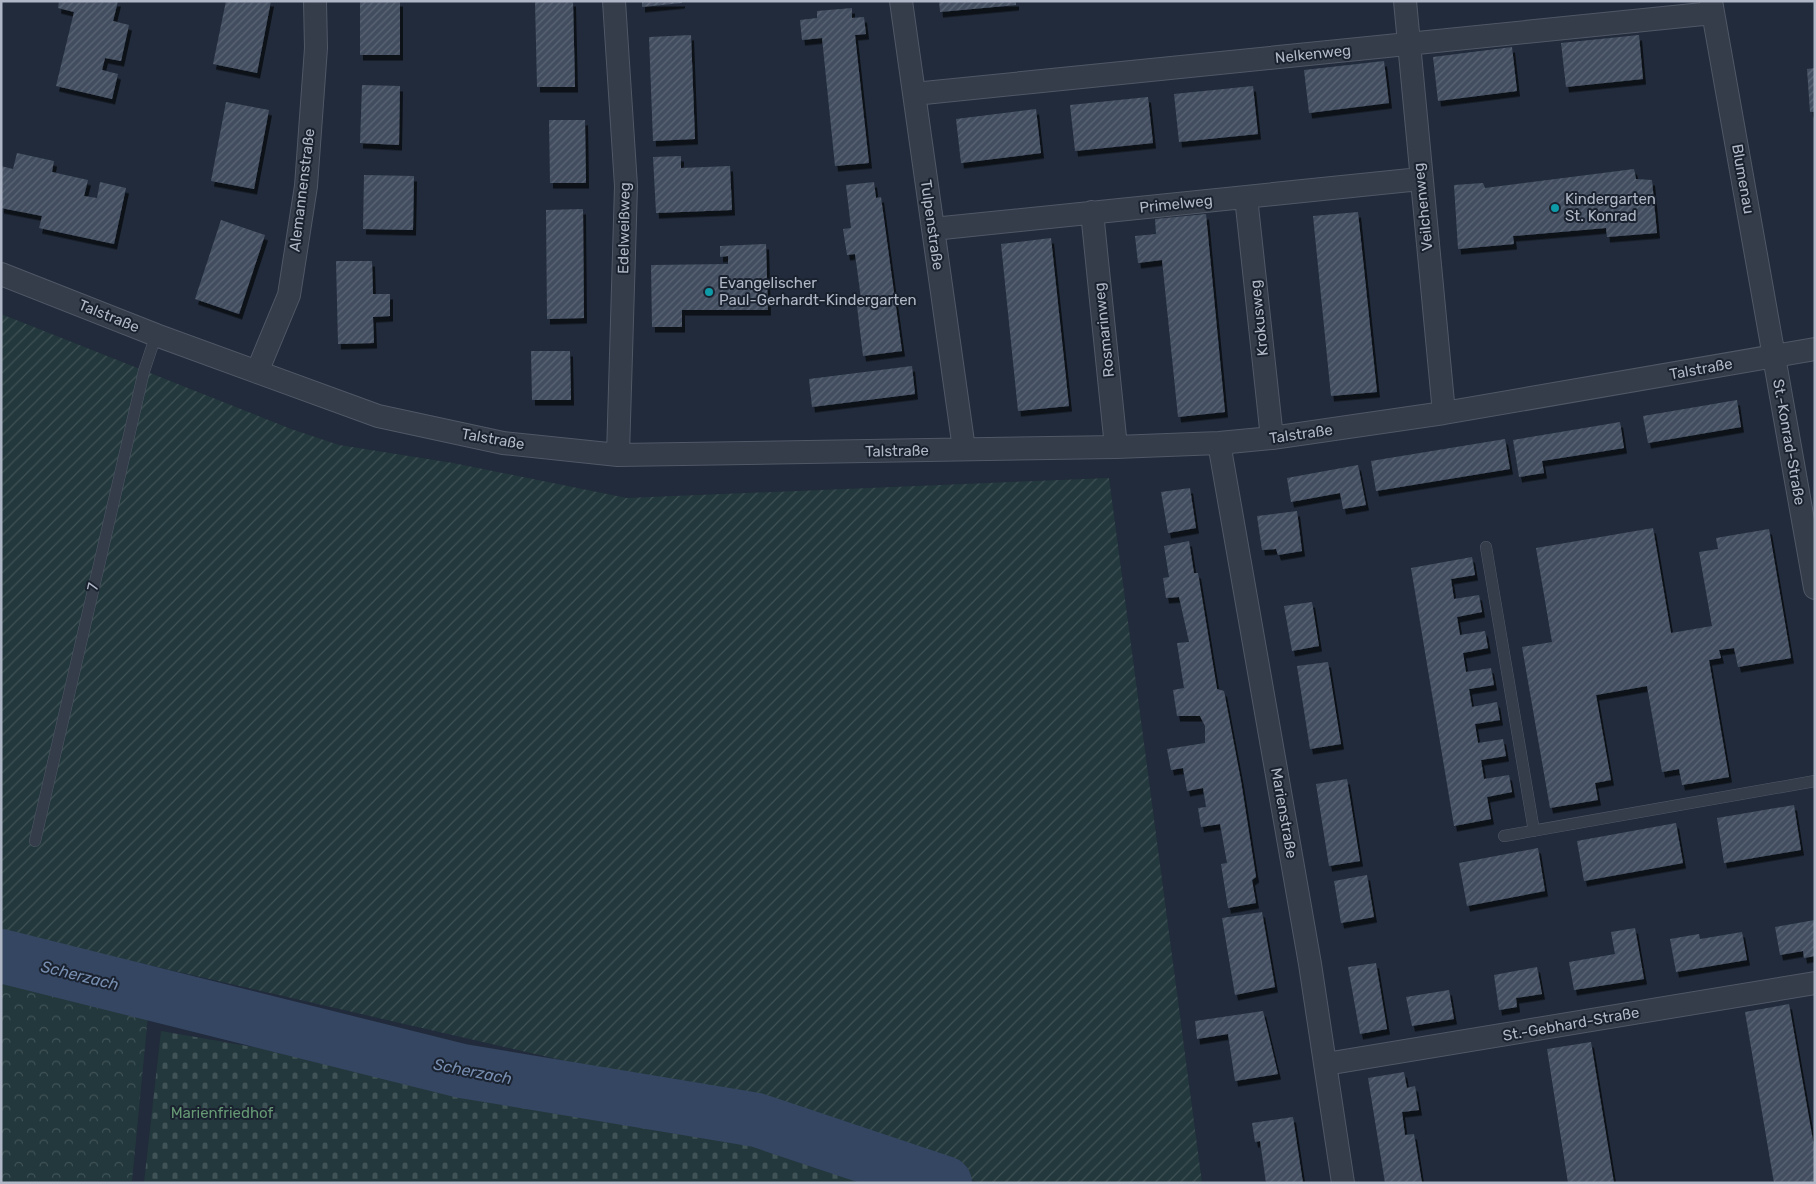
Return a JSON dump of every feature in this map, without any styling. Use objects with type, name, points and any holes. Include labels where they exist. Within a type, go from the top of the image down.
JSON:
[{"type":"street","name":"Alemannenstraße","points":[[257,372],[289,295],[306,186],[316,48],[315,1]]},
{"type":"street","name":"Edelweißweg","points":[[614,1],[626,186],[618,455]]},
{"type":"street","name":"Tulpenstraße","points":[[901,1],[964,449]]},
{"type":"street","name":"Veilchenweg","points":[[1404,1],[1444,413]]},
{"type":"street","name":"Nelkenweg","points":[[914,94],[1409,45],[1712,7]]},
{"type":"street","name":"Blumenau","points":[[1712,7],[1774,356]]},
{"type":"street","name":"Primelweg","points":[[933,229],[1420,179]]},
{"type":"street","name":"Krokusweg","points":[[1246,197],[1272,438]]},
{"type":"street","name":"Rosmarinweg","points":[[1092,212],[1116,447]]},
{"type":"street","name":"Talstraße","points":[[1,274],[156,335],[378,416],[503,443],[618,455],[1116,447],[1218,443],[1272,438],[1444,413],[1815,349]]},
{"type":"street","name":"St.-Konrad-Straße","points":[[1774,356],[1815,588]]},
{"type":"street","name":"Marienstraße","points":[[1218,443],[1326,1064],[1343,1183]]},
{"type":"street","name":"St.-Gebhard-Straße","points":[[1326,1064],[1815,983]]},
{"type":"lane","name":"7","points":[[35,841],[144,371],[156,335]]},
{"type":"lane","points":[[1486,547],[1534,831]]},
{"type":"lane","points":[[1504,836],[1815,781]]},
{"type":"green space","points":[[1,314],[291,429],[339,445],[453,463],[627,498],[1109,478],[1202,1183],[980,1183],[808,1117],[1,931]]},
{"type":"green space","points":[[1,958],[150,995],[132,1181],[1,1183]]},
{"type":"green space","name":"Marienfriedhof","points":[[161,1031],[803,1142],[912,1183],[144,1183]]},
{"type":"building","points":[[59,1],[118,1],[113,21],[129,25],[121,61],[105,58],[102,70],[118,74],[112,99],[56,86],[74,12],[58,8]]},
{"type":"building","points":[[226,1],[271,1],[257,73],[213,64]]},
{"type":"building","points":[[360,1],[400,1],[400,55],[360,55]]},
{"type":"building","points":[[535,1],[573,1],[575,87],[537,87]]},
{"type":"building","points":[[642,1],[682,1],[682,3],[642,7]]},
{"type":"building","points":[[939,1],[1016,1],[1016,5],[940,12]]},
{"type":"building","points":[[852,8],[852,18],[864,17],[866,34],[855,35],[869,163],[835,166],[822,38],[802,40],[800,20],[817,18],[817,11]]},
{"type":"building","points":[[691,35],[695,139],[653,141],[649,37]]},
{"type":"building","points":[[1639,35],[1643,79],[1566,87],[1561,43]]},
{"type":"building","points":[[1512,47],[1517,91],[1438,101],[1433,57]]},
{"type":"building","points":[[1384,61],[1389,103],[1309,113],[1304,70]]},
{"type":"building","points":[[1815,68],[1815,112],[1810,112],[1807,69]]},
{"type":"building","points":[[362,85],[400,86],[399,145],[360,143]]},
{"type":"building","points":[[1253,86],[1258,134],[1179,142],[1174,94]]},
{"type":"building","points":[[1148,97],[1153,143],[1075,151],[1070,105]]},
{"type":"building","points":[[226,102],[269,110],[254,189],[211,181]]},
{"type":"building","points":[[1036,109],[1041,153],[961,163],[956,119]]},
{"type":"building","points":[[549,120],[585,120],[586,183],[550,183]]},
{"type":"building","points":[[17,153],[54,161],[52,172],[88,180],[84,196],[97,198],[100,182],[126,188],[114,244],[39,228],[42,216],[1,208],[1,166],[13,169]]},
{"type":"building","points":[[681,156],[681,168],[730,166],[732,210],[656,213],[653,157]]},
{"type":"building","name":"Kindergarten St. Konrad","points":[[1634,169],[1636,179],[1652,180],[1657,233],[1607,237],[1606,228],[1513,236],[1514,244],[1458,249],[1454,185],[1483,183],[1485,188]]},
{"type":"building","points":[[364,175],[414,176],[413,230],[363,229]]},
{"type":"building","points":[[874,182],[876,198],[881,197],[902,351],[863,356],[857,306],[862,306],[855,254],[847,255],[843,229],[851,228],[846,185]]},
{"type":"building","points":[[583,209],[584,318],[547,319],[546,210]]},
{"type":"building","points":[[1358,212],[1377,392],[1331,396],[1313,216]]},
{"type":"building","points":[[1206,214],[1225,412],[1178,417],[1162,260],[1138,263],[1135,236],[1156,234],[1155,219]]},
{"type":"building","points":[[221,220],[265,235],[239,314],[195,299]]},
{"type":"building","points":[[1051,238],[1069,406],[1018,411],[1001,244]]},
{"type":"building","name":"Evangelischer Paul-Gerhardt-Kindergarten","points":[[766,244],[768,310],[682,310],[682,327],[652,327],[651,265],[728,264],[728,256],[720,257],[720,246]]},
{"type":"building","points":[[336,261],[372,261],[373,294],[390,294],[390,316],[373,317],[374,343],[338,344]]},
{"type":"building","points":[[531,351],[570,351],[571,400],[532,400]]},
{"type":"building","points":[[912,366],[915,394],[812,407],[809,379]]},
{"type":"building","points":[[1737,400],[1741,427],[1648,443],[1643,416]]},
{"type":"building","points":[[1620,422],[1624,448],[1542,461],[1544,473],[1519,477],[1513,440]]},
{"type":"building","points":[[1505,439],[1510,469],[1376,491],[1371,461]]},
{"type":"building","points":[[1358,465],[1366,505],[1343,509],[1340,493],[1291,502],[1287,478]]},
{"type":"building","points":[[1190,488],[1196,528],[1168,533],[1161,492]]},
{"type":"building","points":[[1297,511],[1302,551],[1278,555],[1276,549],[1262,550],[1257,516]]},
{"type":"building","points":[[1653,528],[1671,633],[1712,626],[1699,552],[1718,549],[1716,538],[1769,529],[1791,658],[1738,667],[1734,648],[1719,650],[1721,658],[1709,660],[1729,777],[1682,785],[1679,769],[1662,772],[1647,686],[1596,695],[1611,780],[1595,783],[1598,800],[1550,808],[1522,647],[1552,642],[1536,548]]},
{"type":"building","points":[[1189,541],[1194,573],[1198,573],[1217,689],[1224,691],[1256,877],[1252,880],[1256,903],[1228,908],[1221,864],[1227,863],[1220,824],[1201,827],[1198,808],[1206,807],[1203,788],[1187,791],[1183,768],[1171,770],[1167,749],[1205,743],[1205,726],[1200,716],[1177,716],[1173,690],[1184,688],[1177,643],[1189,642],[1179,597],[1166,598],[1163,578],[1169,577],[1164,546]]},
{"type":"building","points":[[1472,557],[1475,575],[1451,579],[1454,599],[1479,595],[1482,612],[1457,617],[1460,635],[1485,631],[1488,648],[1463,653],[1466,672],[1491,668],[1494,685],[1469,689],[1472,707],[1497,702],[1500,720],[1475,724],[1478,743],[1503,739],[1506,756],[1481,760],[1484,779],[1509,775],[1512,792],[1487,797],[1491,819],[1454,826],[1411,568]]},
{"type":"building","points":[[1312,602],[1319,646],[1292,651],[1284,606]]},
{"type":"building","points":[[1328,662],[1341,744],[1310,749],[1297,666]]},
{"type":"building","points":[[1347,779],[1360,861],[1329,866],[1316,784]]},
{"type":"building","points":[[1794,805],[1801,850],[1724,863],[1717,818]]},
{"type":"building","points":[[1676,823],[1683,863],[1584,881],[1577,841]]},
{"type":"building","points":[[1538,848],[1545,891],[1467,906],[1459,863]]},
{"type":"building","points":[[1367,875],[1374,917],[1341,923],[1334,881]]},
{"type":"building","points":[[1262,912],[1275,987],[1235,995],[1222,918]]},
{"type":"building","points":[[1815,920],[1815,956],[1804,958],[1803,951],[1780,955],[1775,927]]},
{"type":"building","points":[[1635,928],[1644,979],[1574,990],[1569,962],[1615,954],[1611,932]]},
{"type":"building","points":[[1742,932],[1747,960],[1676,972],[1670,939],[1699,934],[1700,939]]},
{"type":"building","points":[[1376,963],[1387,1029],[1360,1034],[1348,967]]},
{"type":"building","points":[[1537,967],[1542,994],[1516,998],[1517,1007],[1499,1010],[1494,975]]},
{"type":"building","points":[[1449,990],[1454,1019],[1412,1026],[1406,997]]},
{"type":"building","points":[[1789,1004],[1815,1152],[1815,1183],[1774,1183],[1745,1012]]},
{"type":"building","points":[[1263,1011],[1278,1074],[1235,1081],[1228,1034],[1197,1039],[1195,1021]]},
{"type":"building","points":[[1591,1042],[1614,1183],[1568,1183],[1547,1049]]},
{"type":"building","points":[[1404,1072],[1407,1088],[1415,1086],[1419,1110],[1402,1112],[1405,1135],[1414,1134],[1422,1183],[1385,1183],[1368,1078]]},
{"type":"building","points":[[1293,1117],[1303,1183],[1266,1183],[1260,1141],[1255,1142],[1252,1123]]},
{"type":"waterway","name":"Scherzach","points":[[1,956],[462,1071],[757,1120],[945,1183]]},
{"type":"place","name":"Kindergarten St. Konrad","points":[[1555,208]]},
{"type":"place","name":"Evangelischer Paul-Gerhardt-Kindergarten","points":[[709,292]]}]
